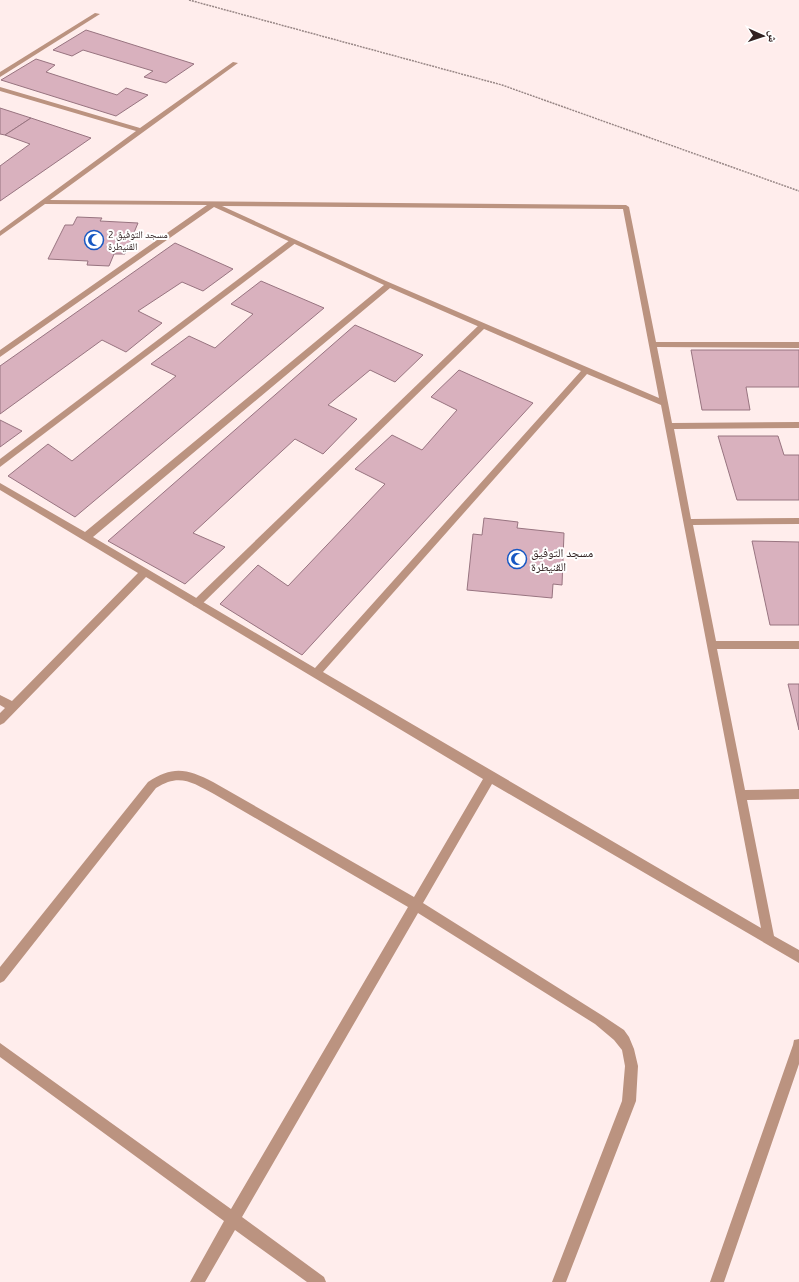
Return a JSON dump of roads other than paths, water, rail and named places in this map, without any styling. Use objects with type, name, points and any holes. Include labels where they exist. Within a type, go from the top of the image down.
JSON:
[{"type":"street","points":[[0,76],[97,14]]},
{"type":"street","points":[[0,234],[235,63]]},
{"type":"street","points":[[0,89],[141,130]]},
{"type":"street","points":[[44,202],[626,207],[769,939]]},
{"type":"street","points":[[214,204],[388,285],[665,404]]},
{"type":"street","points":[[0,354],[214,204]]},
{"type":"street","points":[[0,464],[293,242]]},
{"type":"street","points":[[86,537],[388,285]]},
{"type":"street","points":[[197,603],[483,326]]},
{"type":"street","points":[[653,344],[799,345]]},
{"type":"street","points":[[316,673],[586,370]]},
{"type":"street","points":[[669,426],[799,425]]},
{"type":"street","points":[[0,486],[490,777],[799,957]]},
{"type":"street","points":[[688,522],[799,522]]},
{"type":"street","points":[[0,720],[145,572]]},
{"type":"street","points":[[712,645],[799,645]]},
{"type":"street","points":[[0,699],[12,708]]},
{"type":"street","points":[[0,977],[152,785],[160,778],[169,774],[180,774],[192,777],[218,790],[416,905],[599,1020],[620,1036],[628,1050],[632,1074],[629,1101],[559,1282]]},
{"type":"street","points":[[197,1282],[490,777]]},
{"type":"street","points":[[741,795],[799,794]]},
{"type":"street","points":[[717,1282],[799,1045]]},
{"type":"street","points":[[0,1048],[319,1282]]},
{"type":"place","name":"2 مسجد التوفيق القنيطرة","points":[[94,240]]},
{"type":"place","name":"مسجد التوفيق القنيطرة","points":[[517,559]]}]
